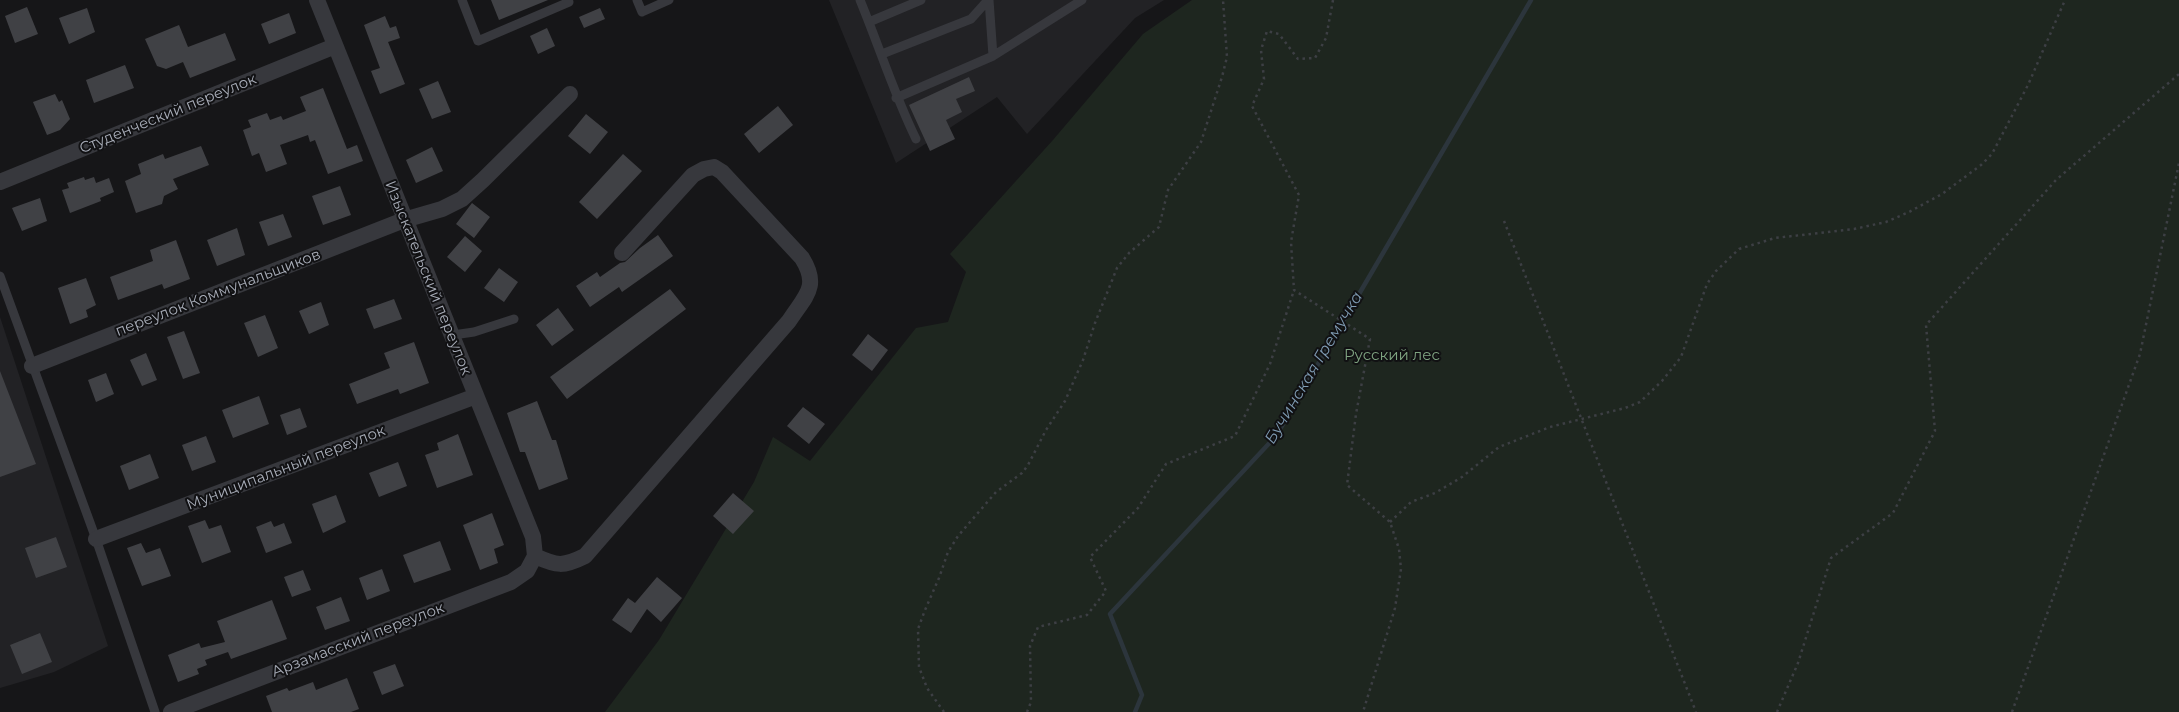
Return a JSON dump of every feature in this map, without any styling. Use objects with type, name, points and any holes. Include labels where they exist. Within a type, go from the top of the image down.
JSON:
[{"type":"street","name":"Изыскательский переулок","points":[[317,0],[533,537],[535,556]]},
{"type":"street","name":"Студенческий переулок","points":[[0,182],[336,46]]},
{"type":"street","name":"переулок Коммунальщиков","points":[[32,366],[404,220],[442,209],[462,199],[570,94]]},
{"type":"street","points":[[535,556],[554,564],[564,565],[585,556],[789,322],[811,288],[810,271],[802,258],[722,172],[714,167],[704,169],[693,175],[622,253]]},
{"type":"street","name":"Муниципальный переулок","points":[[96,539],[476,396]]},
{"type":"street","name":"Арзамасский переулок","points":[[171,712],[511,582],[527,571],[535,556]]},
{"type":"lane","points":[[462,0],[478,41],[569,2],[568,0]]},
{"type":"lane","points":[[637,0],[642,12],[670,0]]},
{"type":"lane","points":[[860,0],[882,54],[896,98],[916,139]]},
{"type":"lane","points":[[869,22],[921,0]]},
{"type":"lane","points":[[882,54],[971,20],[989,0]]},
{"type":"lane","points":[[989,0],[993,56]]},
{"type":"lane","points":[[896,98],[993,56],[1082,0]]},
{"type":"lane","points":[[0,276],[96,539],[154,712]]},
{"type":"lane","points":[[452,335],[474,332],[514,318]]},
{"type":"path","points":[[944,712],[927,688],[919,668],[918,629],[925,610],[948,552],[958,536],[996,492],[1022,473],[1028,465],[1064,401],[1083,360],[1095,323],[1117,268],[1129,253],[1159,227],[1168,190],[1197,150],[1227,57],[1224,0]]},
{"type":"path","points":[[1027,712],[1031,702],[1030,646],[1038,627],[1087,615],[1106,591],[1090,557],[1138,508],[1166,464],[1235,436],[1270,364],[1294,290],[1291,242],[1299,195],[1252,106],[1264,78],[1261,50],[1267,31],[1279,34],[1298,59],[1315,58],[1326,38],[1333,0]]},
{"type":"path","points":[[1390,522],[1411,502],[1435,493],[1462,477],[1500,446],[1550,427],[1625,408],[1640,402],[1657,386],[1681,357],[1704,292],[1711,278],[1739,249],[1753,243],[1775,238],[1886,222],[1942,194],[1981,165],[1992,154],[2028,85],[2065,0]]},
{"type":"path","points":[[1778,712],[1798,663],[1831,558],[1892,513],[1935,431],[1926,325],[2056,180],[2179,74]]},
{"type":"path","points":[[2012,712],[2140,354],[2179,162]]},
{"type":"path","points":[[1504,222],[1696,712]]},
{"type":"path","points":[[1294,290],[1370,339],[1356,414],[1347,485],[1390,522],[1399,549],[1401,578],[1396,608],[1363,712]]},
{"type":"shaded area","points":[[829,0],[1164,0],[1135,18],[1027,134],[997,97],[896,163]]},
{"type":"shaded area","points":[[0,317],[108,646],[54,672],[0,688]]},
{"type":"green space","name":"Русский лес","points":[[1192,0],[2179,0],[2179,712],[605,712],[659,640],[754,482],[773,437],[810,461],[916,328],[948,322],[966,272],[950,254],[1053,140],[1143,34]]},
{"type":"building","points":[[491,0],[548,0],[499,20]]},
{"type":"building","points":[[27,7],[38,34],[15,43],[5,16]]},
{"type":"building","points":[[87,8],[95,32],[69,44],[59,18]]},
{"type":"building","points":[[600,8],[605,19],[584,28],[579,17]]},
{"type":"building","points":[[289,13],[296,33],[269,44],[261,24]]},
{"type":"building","points":[[385,16],[390,28],[396,26],[400,38],[388,42],[405,84],[380,94],[371,71],[380,68],[364,25]]},
{"type":"building","points":[[179,25],[188,47],[225,33],[236,60],[190,78],[183,62],[166,69],[157,66],[145,39]]},
{"type":"building","points":[[547,28],[555,46],[538,54],[530,36]]},
{"type":"building","points":[[125,65],[134,88],[94,103],[86,80]]},
{"type":"building","points":[[969,77],[975,91],[956,99],[962,112],[946,120],[955,139],[930,151],[909,105]]},
{"type":"building","points":[[438,81],[451,112],[432,119],[419,89]]},
{"type":"building","points":[[323,88],[347,149],[357,145],[363,161],[328,174],[315,140],[310,142],[308,135],[280,145],[287,164],[266,172],[259,153],[252,156],[243,130],[251,127],[248,120],[267,113],[270,120],[281,116],[283,120],[306,111],[300,97]]},
{"type":"building","points":[[55,94],[59,102],[62,100],[70,119],[60,130],[47,135],[33,102]]},
{"type":"building","points":[[778,106],[793,125],[759,153],[744,134]]},
{"type":"building","points":[[586,114],[608,132],[590,154],[568,136]]},
{"type":"building","points":[[201,146],[209,165],[173,179],[178,189],[164,196],[162,204],[136,213],[125,181],[141,174],[138,164],[163,154],[165,159]]},
{"type":"building","points":[[432,147],[443,171],[416,183],[406,160]]},
{"type":"building","points":[[623,154],[642,171],[597,219],[579,202]]},
{"type":"building","points":[[84,177],[85,180],[94,177],[96,183],[109,178],[114,192],[100,198],[101,201],[70,213],[62,190],[69,188],[67,183]]},
{"type":"building","points":[[340,186],[351,215],[323,225],[312,196]]},
{"type":"building","points":[[40,198],[47,221],[22,231],[12,208]]},
{"type":"building","points":[[472,203],[490,217],[474,238],[456,224]]},
{"type":"building","points":[[283,214],[292,237],[268,246],[259,222]]},
{"type":"building","points":[[237,228],[245,255],[217,266],[207,240]]},
{"type":"building","points":[[658,235],[673,256],[622,292],[619,287],[590,307],[576,286],[597,272],[600,277],[620,263],[625,262]]},
{"type":"building","points":[[465,236],[482,251],[465,272],[447,257]]},
{"type":"building","points":[[176,240],[190,279],[164,289],[162,284],[118,300],[110,277],[153,261],[150,250]]},
{"type":"building","points":[[499,268],[518,282],[504,302],[484,288]]},
{"type":"building","points":[[86,278],[96,305],[86,310],[88,317],[70,324],[58,288]]},
{"type":"building","points":[[670,289],[686,309],[567,399],[550,377]]},
{"type":"building","points":[[394,299],[402,319],[374,329],[366,309]]},
{"type":"building","points":[[321,302],[329,325],[309,334],[299,311]]},
{"type":"building","points":[[558,308],[574,330],[552,346],[536,325]]},
{"type":"building","points":[[265,315],[278,348],[258,357],[244,323]]},
{"type":"building","points":[[184,331],[200,373],[183,379],[167,337]]},
{"type":"building","points":[[868,334],[888,350],[872,371],[852,355]]},
{"type":"building","points":[[414,342],[429,383],[400,394],[398,389],[357,404],[349,384],[390,368],[384,353]]},
{"type":"building","points":[[146,353],[157,380],[142,386],[130,360]]},
{"type":"building","points":[[0,371],[36,464],[0,477]]},
{"type":"building","points":[[106,373],[114,394],[96,402],[88,380]]},
{"type":"building","points":[[259,396],[269,424],[233,438],[222,410]]},
{"type":"building","points":[[537,401],[552,440],[556,440],[568,479],[539,490],[525,452],[520,452],[507,413]]},
{"type":"building","points":[[803,407],[825,424],[809,444],[787,426]]},
{"type":"building","points":[[300,408],[307,427],[287,435],[280,415]]},
{"type":"building","points":[[458,434],[473,475],[437,488],[425,455],[439,450],[437,443]]},
{"type":"building","points":[[206,436],[216,462],[192,471],[182,445]]},
{"type":"building","points":[[150,454],[159,478],[129,490],[120,466]]},
{"type":"building","points":[[398,462],[407,486],[379,497],[369,473]]},
{"type":"building","points":[[733,493],[754,511],[733,534],[713,516]]},
{"type":"building","points":[[336,495],[346,522],[323,533],[312,504]]},
{"type":"building","points":[[492,513],[504,545],[494,549],[498,563],[480,570],[463,525]]},
{"type":"building","points":[[205,520],[209,529],[221,525],[231,552],[202,563],[188,526]]},
{"type":"building","points":[[271,521],[274,527],[284,523],[292,543],[266,553],[256,527]]},
{"type":"building","points":[[56,537],[67,567],[36,578],[25,548]]},
{"type":"building","points":[[440,541],[451,570],[414,583],[403,555]]},
{"type":"building","points":[[141,543],[146,553],[160,548],[171,576],[142,586],[127,548]]},
{"type":"building","points":[[382,569],[390,591],[367,600],[359,578]]},
{"type":"building","points":[[303,570],[311,590],[292,597],[284,577]]},
{"type":"building","points":[[657,577],[682,598],[661,622],[647,609],[631,633],[612,620],[628,598],[635,603]]},
{"type":"building","points":[[341,597],[350,621],[325,630],[316,607]]},
{"type":"building","points":[[272,600],[287,639],[231,659],[228,652],[205,660],[207,665],[197,669],[199,674],[178,682],[168,655],[199,643],[201,648],[225,642],[217,621]]},
{"type":"building","points":[[40,633],[52,662],[22,674],[10,645]]},
{"type":"building","points":[[395,664],[404,686],[382,695],[373,672]]},
{"type":"building","points":[[347,678],[359,709],[351,712],[272,712],[266,696],[287,688],[289,691],[313,682],[316,690]]},
{"type":"waterway","name":"Бучинская Гремучка","points":[[1135,712],[1142,695],[1110,614],[1276,436],[1531,0]]}]
